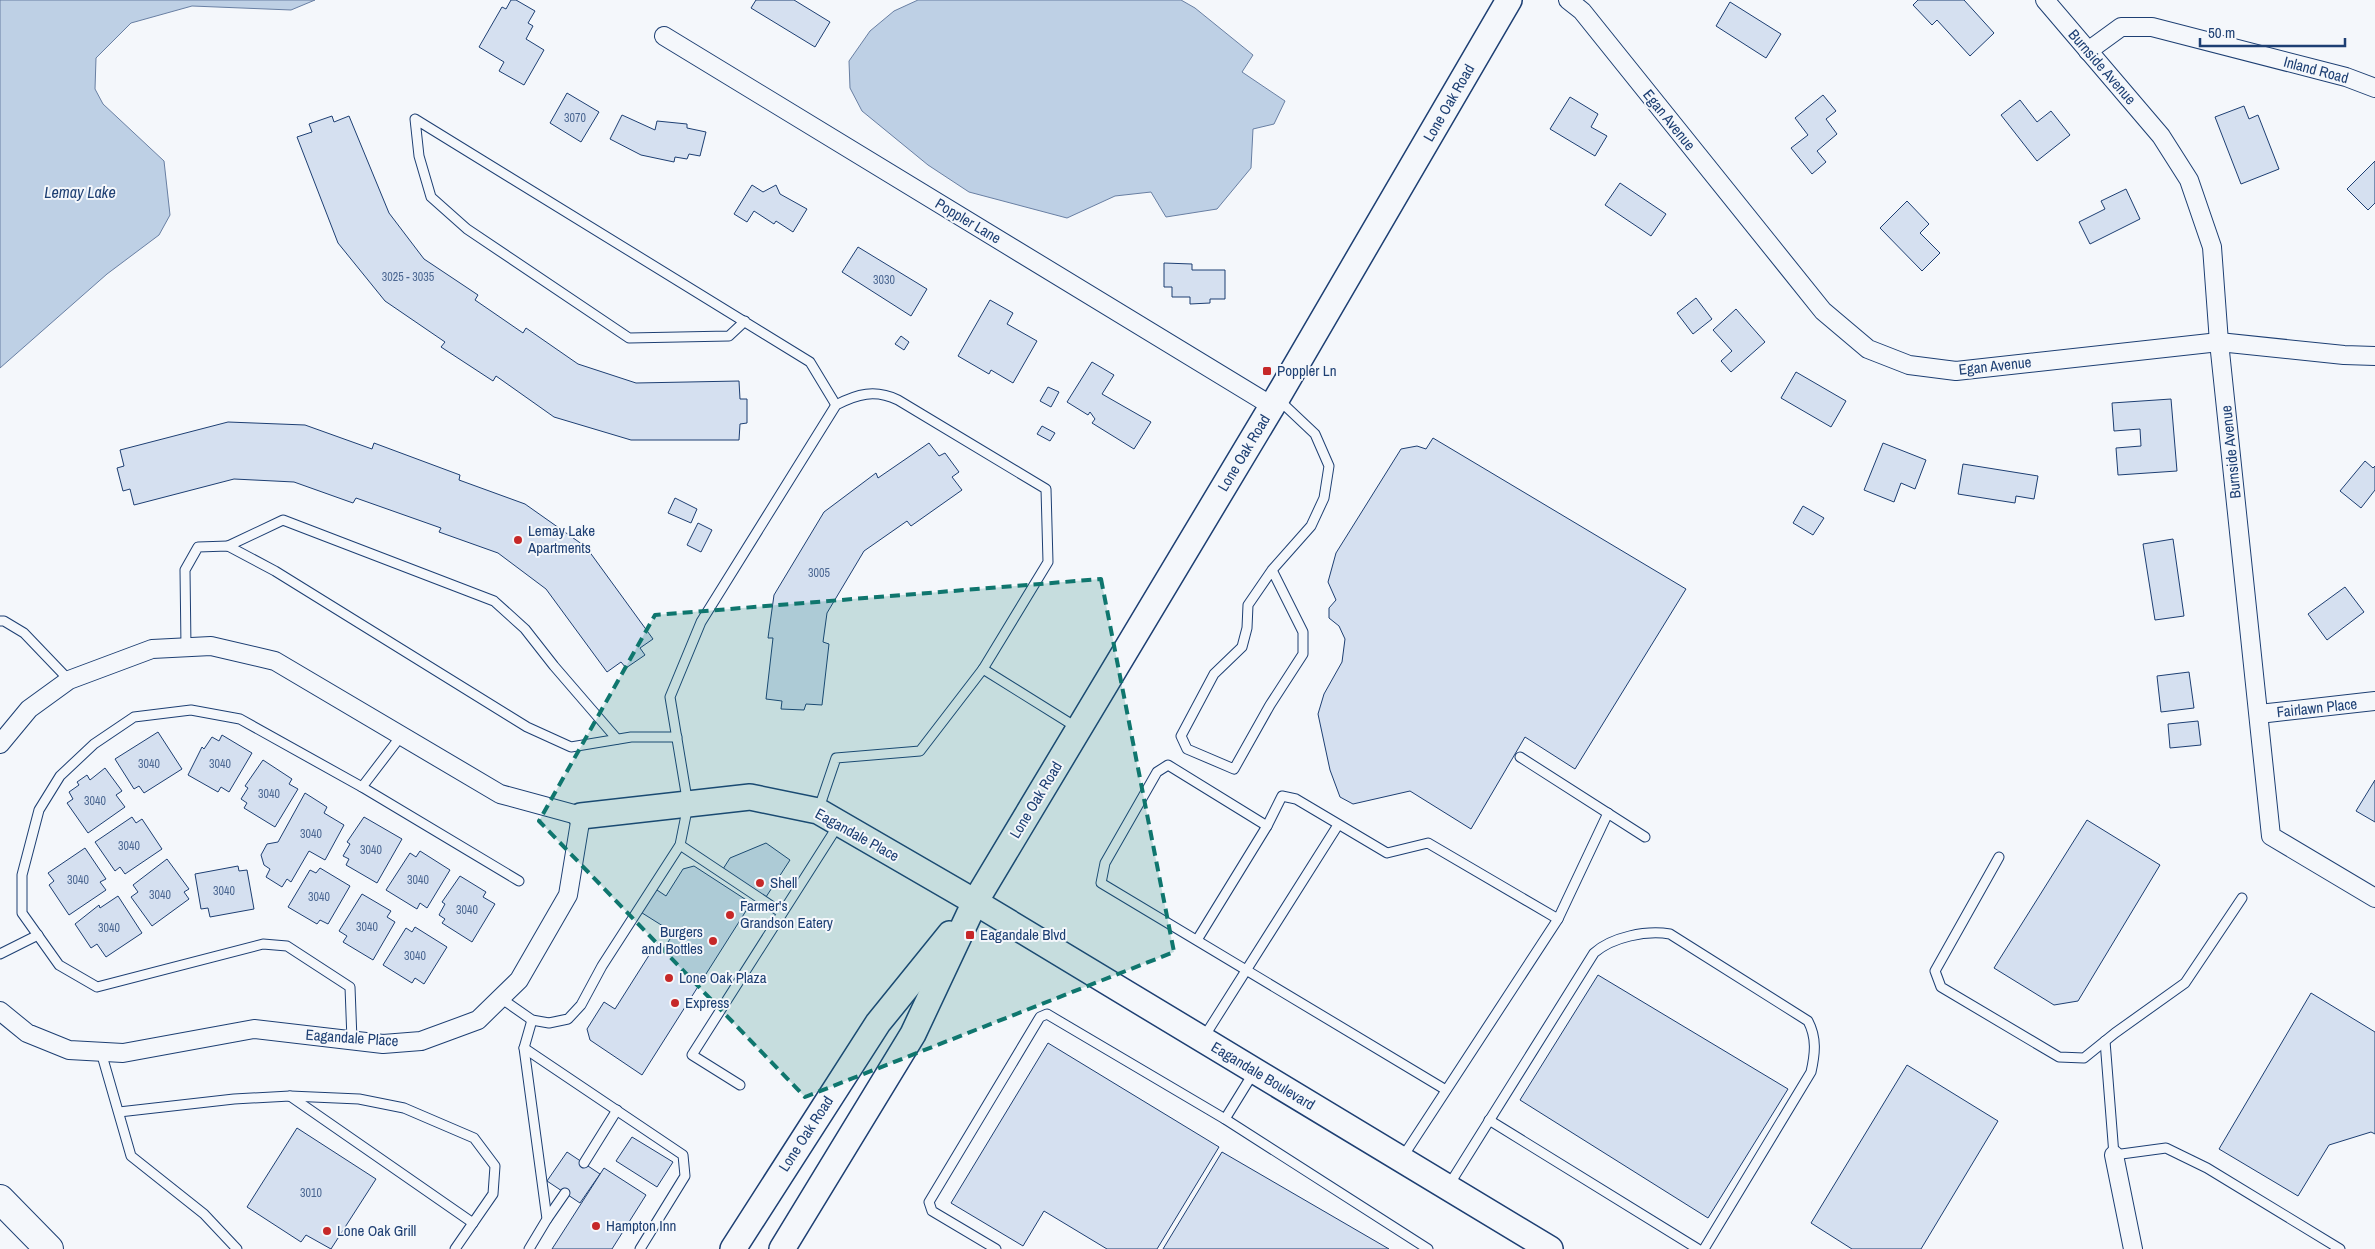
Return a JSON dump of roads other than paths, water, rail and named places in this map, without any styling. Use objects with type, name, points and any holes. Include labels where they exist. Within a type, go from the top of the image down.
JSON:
[{"type":"highway","points":[[0,1199],[49,1249]]},
{"type":"main road","name":"Lone Oak Road","points":[[782,1249],[913,1034],[975,902],[1274,402],[1509,0]]},
{"type":"main road","name":"Eagandale Place","points":[[581,816],[750,797],[818,811],[975,902]]},
{"type":"main road","name":"Lone Oak Road","points":[[733,1249],[878,1023],[975,902]]},
{"type":"main road","name":"Eagandale Boulevard","points":[[975,902],[1550,1249]]},
{"type":"street","name":"Egan Avenue","points":[[1568,0],[1582,11],[1823,311],[1868,349],[1909,365],[1956,371],[2220,342],[2344,355],[2375,356]]},
{"type":"street","name":"Burnside Avenue","points":[[2047,1],[2161,136],[2189,180],[2212,247],[2220,342],[2271,836],[2375,898]]},
{"type":"street","name":"Inland Road","points":[[2088,51],[2121,27],[2152,27],[2346,77],[2375,88]]},
{"type":"street","name":"Poppler Lane","points":[[664,36],[1274,402]]},
{"type":"street","name":"Eagandale Place","points":[[0,744],[29,709],[69,680],[152,649],[211,646],[275,661],[500,794],[581,816],[568,895],[519,980],[478,1020],[421,1041],[383,1044],[254,1029],[123,1053],[69,1050],[27,1032],[0,1011]]},
{"type":"street","name":"Fairlawn Place","points":[[2259,714],[2375,701]]},
{"type":"street","points":[[2114,1155],[2133,1249]]},
{"type":"lane","points":[[745,321],[729,336],[629,338],[467,228],[430,197],[419,156],[415,119],[745,321],[810,362],[836,405]]},
{"type":"lane","points":[[502,998],[532,1020],[559,1022],[574,1013],[680,845],[688,804],[670,697],[701,622],[836,405],[851,397],[867,393],[892,397],[1046,489],[1048,562],[983,669],[920,751],[836,758],[818,811]]},
{"type":"lane","points":[[1272,570],[1290,602],[1303,632],[1303,654],[1270,705],[1234,769],[1187,749],[1181,736],[1214,674],[1242,647],[1247,628],[1248,605],[1272,570],[1311,526],[1324,498],[1329,466],[1315,434],[1274,402]]},
{"type":"lane","points":[[186,647],[185,570],[198,547],[228,546],[283,520],[494,601],[525,629],[617,739]]},
{"type":"lane","points":[[228,546],[275,571],[527,727],[571,747],[631,737],[677,737]]},
{"type":"lane","points":[[0,621],[4,621],[24,633],[69,680]]},
{"type":"lane","points":[[983,669],[1079,729]]},
{"type":"lane","points":[[352,1040],[350,988],[287,946],[263,944],[97,987],[59,966],[22,913],[22,875],[39,810],[60,776],[94,744],[134,717],[191,710],[240,719],[362,787],[519,881]]},
{"type":"lane","points":[[362,787],[401,736]]},
{"type":"lane","points":[[1520,757],[1645,837]]},
{"type":"lane","points":[[1267,826],[1168,765],[1157,772],[1105,863],[1102,883],[1446,1090]]},
{"type":"lane","points":[[1197,940],[1267,826],[1282,796],[1296,799],[1387,853],[1428,843],[1558,919]]},
{"type":"lane","points":[[1402,1159],[1558,919],[1608,814]]},
{"type":"lane","points":[[740,1085],[692,1054],[839,823]]},
{"type":"lane","points":[[1202,1039],[1338,825]]},
{"type":"lane","points":[[680,845],[782,913]]},
{"type":"lane","points":[[2000,857],[1935,970],[1941,987],[2059,1057],[2084,1058],[2185,983],[2242,898]]},
{"type":"lane","points":[[1447,1187],[1594,953],[1603,945],[1616,940],[1656,932],[1670,934],[1808,1021],[1814,1032],[1815,1051],[1811,1072],[1704,1249]]},
{"type":"lane","points":[[0,954],[38,935]]},
{"type":"lane","points":[[996,1249],[932,1211],[929,1202],[1040,1016],[1044,1014],[1048,1014],[1225,1118],[1428,1249]]},
{"type":"lane","points":[[532,1020],[524,1048],[547,1219]]},
{"type":"lane","points":[[2105,1041],[2114,1155],[2166,1148],[2207,1168],[2340,1249]]},
{"type":"lane","points":[[524,1048],[683,1155],[685,1176],[640,1249]]},
{"type":"lane","points":[[101,1052],[131,1156],[204,1214],[238,1249]]},
{"type":"lane","points":[[1225,1118],[1254,1071]]},
{"type":"lane","points":[[119,1112],[234,1099],[290,1096],[359,1099],[404,1108],[474,1138],[495,1166],[493,1194],[455,1249]]},
{"type":"lane","points":[[290,1096],[473,1222]]},
{"type":"lane","points":[[584,1163],[616,1110]]},
{"type":"lane","points":[[1489,1120],[1698,1249]]},
{"type":"lane","points":[[529,1249],[565,1193]]},
{"type":"water","name":"Lemay Lake","points":[[0,0],[315,0],[291,10],[192,6],[131,23],[96,58],[95,89],[103,104],[164,161],[170,215],[159,235],[107,274],[0,368]]},
{"type":"water","points":[[918,0],[1181,0],[1195,8],[1253,55],[1242,72],[1285,101],[1274,124],[1253,129],[1251,168],[1217,209],[1166,217],[1151,192],[1115,196],[1067,218],[969,192],[928,165],[862,111],[850,88],[849,61],[870,31],[894,11]]},
{"type":"place","name":"Poppler Ln","points":[[1267,371]]},
{"type":"place","name":"Lemay Lake Apartments","points":[[518,540]]},
{"type":"place","name":"Shell","points":[[760,883]]},
{"type":"place","name":"Farmer's Grandson Eatery","points":[[730,915]]},
{"type":"place","name":"Eagandale Blvd","points":[[970,935]]},
{"type":"place","name":"Burgers and Bottles","points":[[713,941]]},
{"type":"place","name":"Lone Oak Plaza","points":[[669,978]]},
{"type":"place","name":"Express","points":[[675,1003]]},
{"type":"place","name":"Hampton Inn","points":[[596,1226]]},
{"type":"place","name":"Lone Oak Grill","points":[[327,1231]]}]
